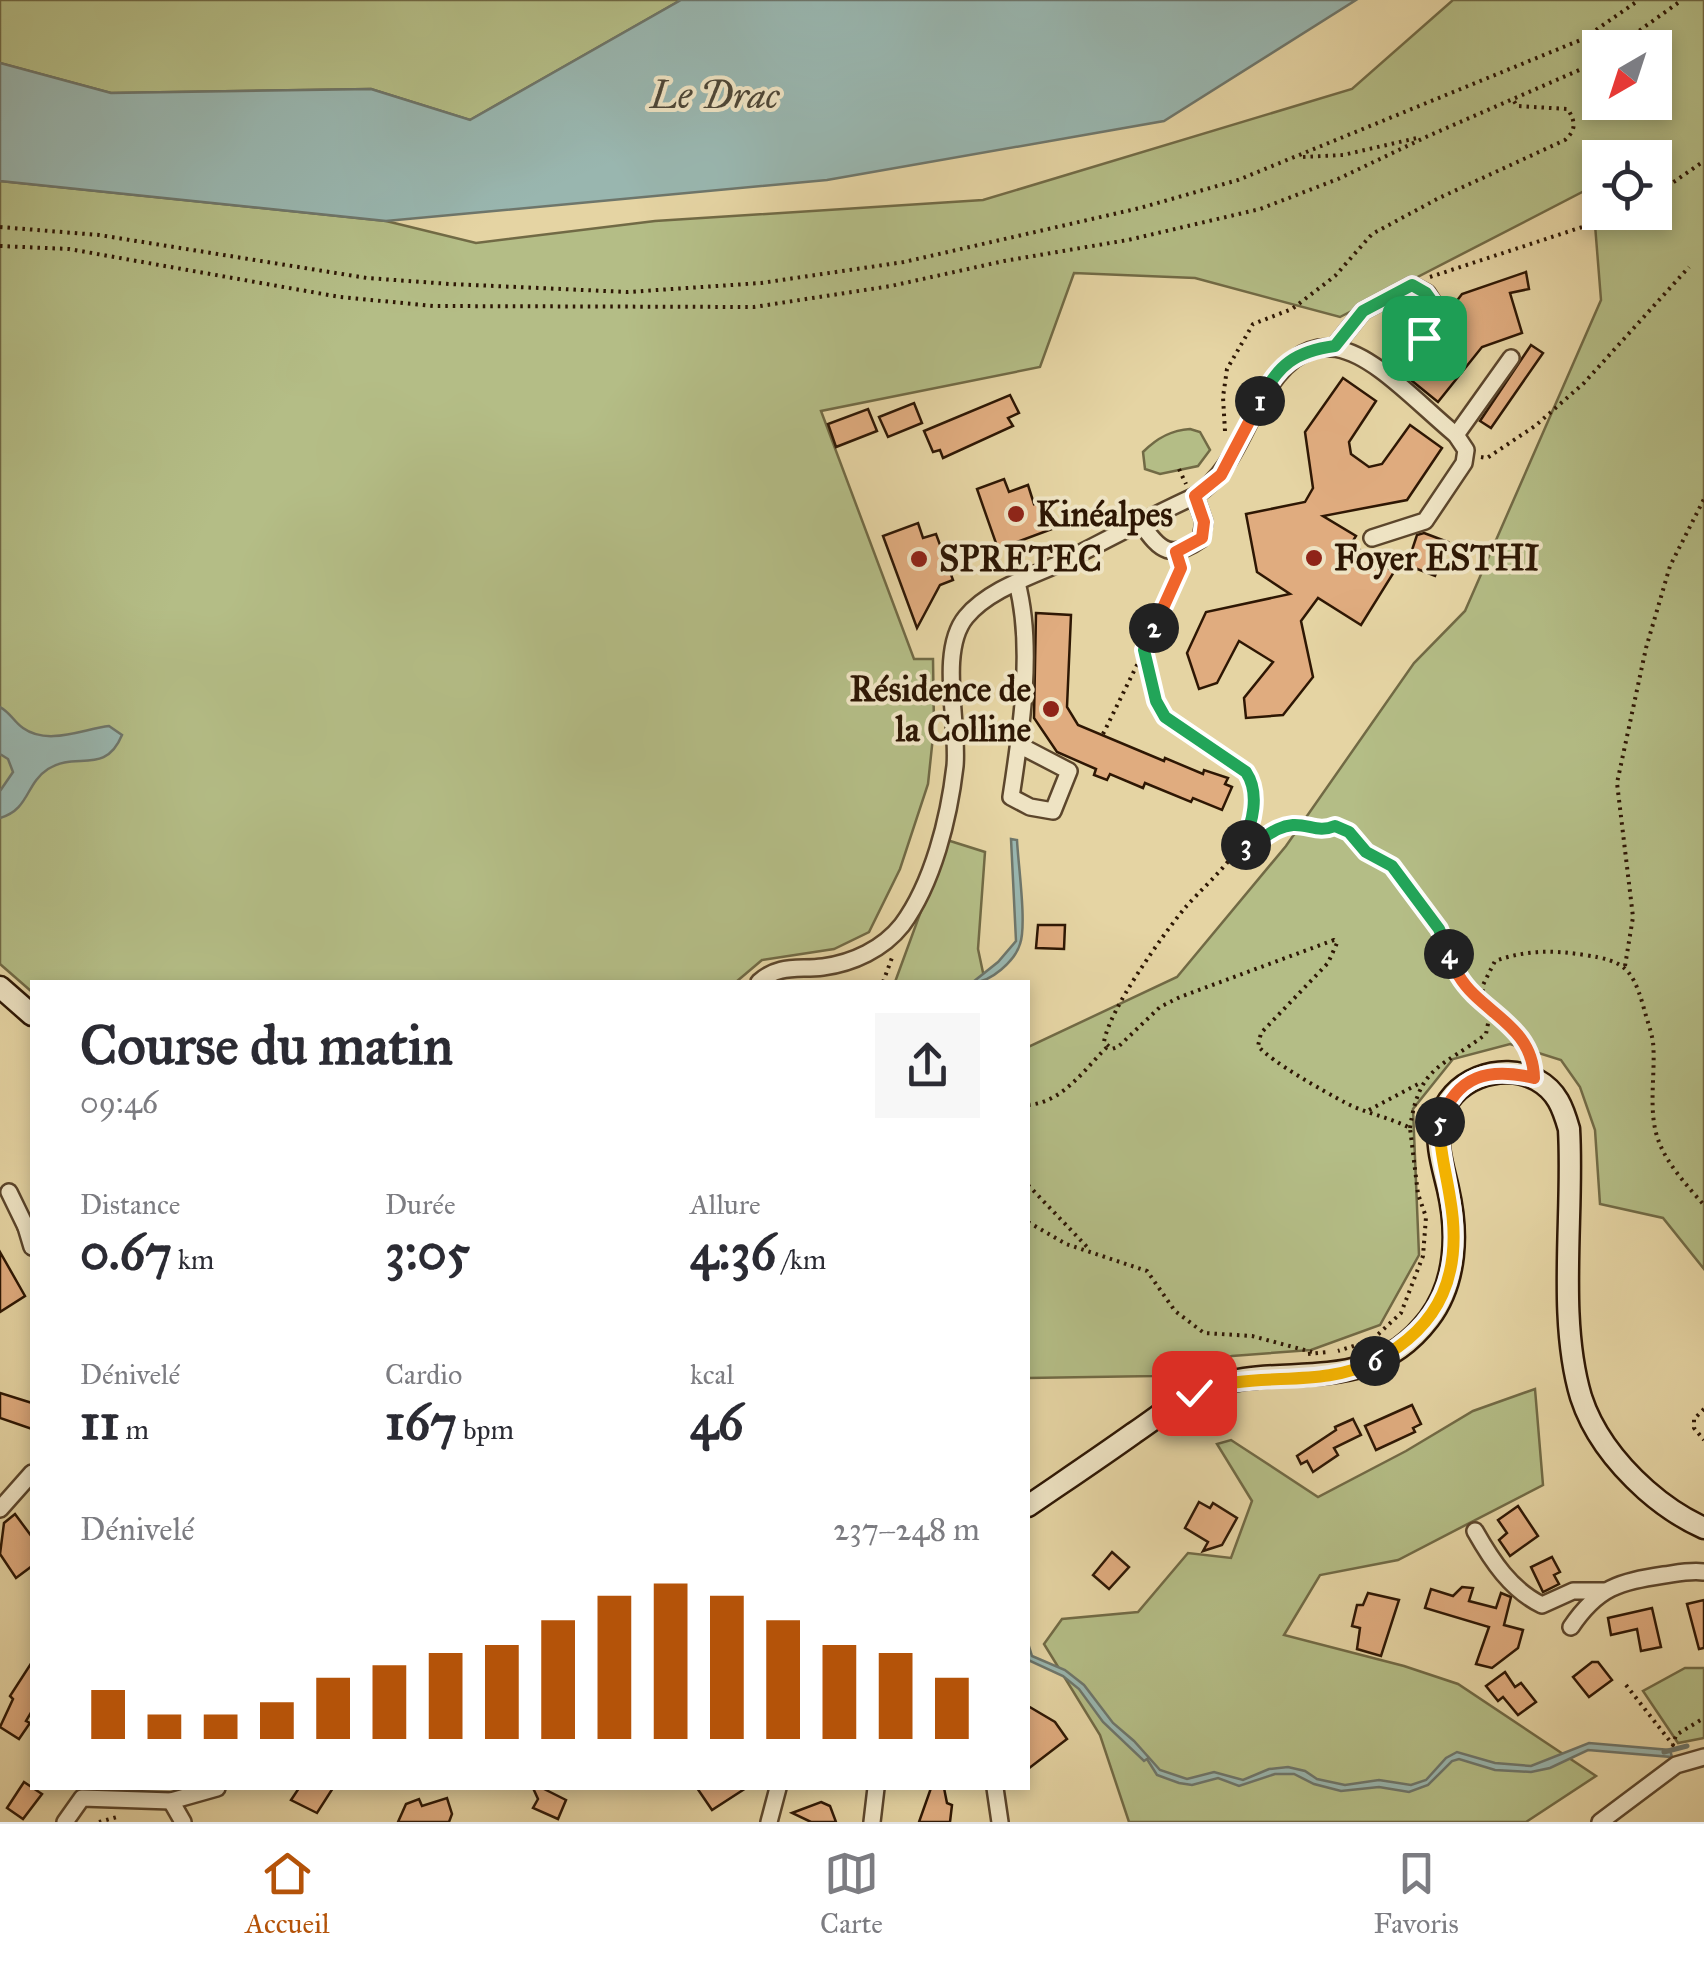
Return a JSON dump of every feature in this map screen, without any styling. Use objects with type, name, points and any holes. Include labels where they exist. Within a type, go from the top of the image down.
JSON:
[{"type":"main road","points":[[0,988],[30,1013]]},
{"type":"main road","points":[[1030,1505],[1194,1393],[1242,1380],[1329,1375],[1366,1366],[1416,1335],[1447,1290],[1454,1232],[1439,1150],[1440,1122],[1462,1085],[1476,1077],[1509,1072],[1534,1078],[1557,1096],[1569,1129],[1572,1349],[1582,1398],[1600,1437],[1626,1472],[1657,1500],[1704,1528]]},
{"type":"street","points":[[1335,346],[1363,311],[1412,285],[1426,293],[1421,336]]},
{"type":"street","points":[[762,980],[787,967],[819,968],[854,960],[871,952],[900,926],[925,879],[948,808],[955,764],[952,648],[956,632],[976,606],[1195,496],[1221,475],[1267,386],[1284,365],[1301,353],[1335,346],[1369,361],[1456,436],[1466,455],[1425,521],[1372,538]]},
{"type":"street","points":[[1456,436],[1511,358]]},
{"type":"street","points":[[1141,522],[1163,548],[1176,552],[1202,538],[1204,522],[1195,496]]},
{"type":"street","points":[[1017,584],[1025,615],[1019,745],[1011,797],[1030,807],[1053,812],[1070,771],[1019,745]]},
{"type":"street","points":[[9,1192],[29,1226]]},
{"type":"street","points":[[0,1509],[30,1475]]},
{"type":"street","points":[[1475,1532],[1522,1596],[1542,1606],[1572,1591],[1604,1591]]},
{"type":"street","points":[[1571,1627],[1586,1606],[1604,1591],[1628,1581],[1704,1572]]},
{"type":"street","points":[[1673,1745],[1676,1765]]},
{"type":"street","points":[[1600,1822],[1676,1765],[1704,1757]]},
{"type":"street","points":[[66,1822],[82,1798],[171,1801],[210,1790]]},
{"type":"street","points":[[769,1822],[777,1790]]},
{"type":"street","points":[[872,1822],[876,1790]]},
{"type":"street","points":[[995,1790],[1000,1822]]},
{"type":"street","points":[[171,1801],[182,1822]]},
{"type":"lane","points":[[1144,650],[1181,568],[1176,552]]},
{"type":"path","points":[[0,227],[100,235],[367,278],[628,292],[706,288],[904,262],[1140,208],[1238,180],[1582,39],[1639,0]]},
{"type":"path","points":[[1640,30],[1682,0]]},
{"type":"path","points":[[0,246],[69,249],[340,297],[434,306],[754,307],[890,286],[1128,240],[1260,209],[1338,179],[1582,69]]},
{"type":"path","points":[[1235,450],[1226,434],[1224,384],[1232,356],[1253,324],[1292,310],[1335,276],[1372,234],[1439,198],[1566,140],[1574,130],[1568,109],[1516,106],[1512,98]]},
{"type":"path","points":[[1296,157],[1343,155],[1426,136]]},
{"type":"path","points":[[1672,183],[1704,160]]},
{"type":"path","points":[[1412,285],[1461,265],[1582,229]]},
{"type":"path","points":[[1466,455],[1487,458],[1534,426],[1584,383],[1689,266]]},
{"type":"path","points":[[1625,966],[1633,918],[1617,783],[1646,648],[1670,566],[1704,499]]},
{"type":"path","points":[[1103,734],[1144,650]]},
{"type":"path","points":[[1107,1047],[1105,1035],[1142,969],[1183,911],[1242,845],[1251,818],[1252,782],[1246,772],[1165,717],[1156,701],[1144,650]]},
{"type":"path","points":[[1242,845],[1258,843],[1268,832],[1294,825],[1323,831],[1335,826],[1349,832],[1366,852],[1392,866],[1439,929],[1460,978],[1516,1033],[1534,1058],[1534,1078]]},
{"type":"path","points":[[1030,1105],[1046,1104],[1066,1090],[1107,1047],[1118,1047],[1170,1001],[1334,940],[1336,952],[1328,964],[1261,1033],[1258,1046],[1345,1104],[1410,1128]]},
{"type":"path","points":[[1482,999],[1483,985],[1495,961],[1534,950],[1604,958],[1625,966],[1635,979],[1653,1040],[1654,1118],[1659,1142],[1704,1205]]},
{"type":"path","points":[[1369,1110],[1424,1081],[1456,1051],[1486,1034],[1491,1008]]},
{"type":"path","points":[[1424,1081],[1410,1128],[1418,1194],[1426,1217]]},
{"type":"path","points":[[1030,1187],[1094,1253]]},
{"type":"path","points":[[1030,1223],[1048,1236],[1147,1271],[1176,1311],[1204,1333],[1252,1336],[1316,1352],[1329,1375]]},
{"type":"path","points":[[1704,1409],[1694,1420],[1694,1428],[1704,1440]]},
{"type":"path","points":[[1626,1685],[1673,1745]]},
{"type":"path","points":[[1673,1745],[1676,1735],[1704,1718]]},
{"type":"green space","points":[[0,0],[681,0],[470,120],[371,89],[111,93],[0,63]]},
{"type":"green space","points":[[1453,0],[1704,0],[1704,1269],[1663,1218],[1600,1204],[1595,1130],[1580,1087],[1561,1060],[1510,1044],[1453,1059],[1413,1109],[1419,1255],[1380,1325],[1311,1350],[1232,1356],[1155,1376],[1030,1378],[1030,1046],[1177,977],[1286,846],[1414,663],[1465,611],[1601,300],[1595,230],[1672,230],[1672,140],[1582,140],[1582,192],[1340,317],[1195,278],[1074,273],[1040,367],[821,411],[914,659],[933,659],[934,727],[928,784],[900,869],[869,932],[834,949],[762,960],[738,980],[30,980],[30,990],[0,964],[0,181],[386,221],[476,243],[655,221],[983,200],[1352,89]]},
{"type":"green space","points":[[1190,429],[1200,432],[1210,450],[1198,466],[1160,474],[1145,469],[1143,452],[1148,447],[1170,433]]},
{"type":"green space","points":[[947,840],[985,852],[978,949],[985,980],[896,980]]},
{"type":"green space","points":[[1535,1389],[1543,1485],[1398,1560],[1320,1575],[1284,1635],[1458,1684],[1596,1776],[1526,1822],[1129,1822],[1100,1735],[1044,1644],[1062,1619],[1138,1612],[1188,1553],[1231,1558],[1252,1501],[1217,1444],[1231,1440],[1318,1497],[1473,1411]]},
{"type":"green space","points":[[1685,1668],[1704,1668],[1704,1738],[1678,1743],[1643,1691]]},
{"type":"water","name":"Le Drac","points":[[681,0],[1356,0],[1164,121],[827,180],[386,221],[0,181],[0,63],[111,93],[371,89],[470,120]]},
{"type":"water","points":[[0,707],[23,728],[43,736],[109,726],[122,735],[107,755],[48,769],[17,809],[0,818],[0,791],[13,772],[8,759],[0,754]]},
{"type":"water","points":[[1011,839],[1017,840],[1022,909],[1020,944],[1001,970],[987,979],[976,980],[1016,941]]},
{"type":"water","points":[[1030,1650],[1032,1656],[1065,1670],[1084,1685],[1113,1723],[1160,1770],[1187,1779],[1214,1772],[1243,1780],[1269,1769],[1288,1767],[1345,1785],[1379,1780],[1411,1785],[1426,1780],[1457,1752],[1495,1763],[1531,1766],[1589,1743],[1670,1750],[1672,1757],[1588,1750],[1550,1768],[1531,1772],[1495,1770],[1459,1759],[1428,1785],[1409,1792],[1379,1787],[1341,1791],[1294,1774],[1275,1774],[1239,1786],[1218,1778],[1192,1785],[1157,1775],[1147,1759],[1144,1761],[1103,1722],[1079,1689],[1063,1676],[1030,1661]]},
{"type":"building","points":[[1526,272],[1529,289],[1510,293],[1522,333],[1482,347],[1438,402],[1406,376],[1412,371],[1412,360],[1462,294]]},
{"type":"building","points":[[1531,345],[1543,353],[1491,428],[1480,421]]},
{"type":"building","name":"Foyer ESTHI","points":[[1343,378],[1376,401],[1349,442],[1351,454],[1369,467],[1382,464],[1410,425],[1442,448],[1407,500],[1323,516],[1356,536],[1351,544],[1394,572],[1361,625],[1318,598],[1301,621],[1313,677],[1283,715],[1246,718],[1244,698],[1273,662],[1239,641],[1217,683],[1199,689],[1187,653],[1206,612],[1290,594],[1257,572],[1246,514],[1305,502],[1313,488],[1305,432]]},
{"type":"building","points":[[1010,395],[1019,413],[1008,418],[1013,426],[943,458],[940,450],[933,452],[924,431]]},
{"type":"building","points":[[914,403],[922,423],[888,437],[879,417]]},
{"type":"building","points":[[868,409],[877,431],[836,447],[828,424]]},
{"type":"building","name":"Kinéalpes","points":[[1004,479],[1009,492],[1028,485],[1034,504],[1042,501],[1052,529],[998,549],[977,489]]},
{"type":"building","name":"SPRETEC","points":[[918,523],[923,538],[936,534],[953,580],[940,585],[917,628],[883,536]]},
{"type":"building","points":[[1424,533],[1448,542],[1435,576],[1407,565],[1417,535]]},
{"type":"building","name":"Résidence de la Colline","points":[[1036,613],[1071,615],[1067,707],[1078,725],[1164,761],[1165,758],[1203,774],[1204,770],[1228,778],[1225,784],[1232,787],[1222,810],[1145,783],[1143,788],[1110,774],[1107,780],[1094,775],[1096,769],[1057,752],[1034,718]]},
{"type":"building","points":[[1038,925],[1065,925],[1064,949],[1036,948]]},
{"type":"building","points":[[0,1252],[25,1296],[0,1312]]},
{"type":"building","points":[[0,1393],[30,1402],[30,1428],[0,1418]]},
{"type":"building","points":[[1412,1405],[1421,1424],[1413,1428],[1415,1432],[1376,1450],[1365,1426]]},
{"type":"building","points":[[1353,1419],[1361,1435],[1334,1448],[1338,1455],[1313,1472],[1307,1461],[1301,1464],[1297,1456],[1335,1427]]},
{"type":"building","points":[[1199,1502],[1210,1508],[1213,1503],[1237,1518],[1222,1545],[1203,1551],[1208,1542],[1185,1528]]},
{"type":"building","points":[[1518,1506],[1538,1536],[1510,1556],[1499,1540],[1507,1533],[1498,1520]]},
{"type":"building","points":[[15,1514],[30,1534],[30,1568],[16,1578],[0,1554],[4,1523]]},
{"type":"building","points":[[1112,1552],[1129,1567],[1109,1589],[1093,1575]]},
{"type":"building","points":[[1552,1557],[1560,1572],[1554,1575],[1559,1584],[1543,1592],[1531,1567]]},
{"type":"building","points":[[1462,1587],[1473,1588],[1469,1601],[1496,1608],[1501,1593],[1511,1597],[1504,1625],[1523,1630],[1518,1648],[1492,1668],[1476,1664],[1489,1627],[1425,1608],[1431,1589],[1453,1596]]},
{"type":"building","points":[[1368,1593],[1399,1600],[1381,1656],[1357,1649],[1360,1628],[1352,1626],[1357,1605],[1363,1605]]},
{"type":"building","points":[[1704,1600],[1704,1648],[1699,1649],[1687,1604]]},
{"type":"building","points":[[1652,1608],[1661,1647],[1641,1651],[1637,1629],[1611,1635],[1608,1618]]},
{"type":"building","points":[[1592,1662],[1598,1662],[1612,1680],[1589,1697],[1573,1677]]},
{"type":"building","points":[[30,1665],[30,1714],[26,1721],[30,1723],[19,1739],[0,1727],[13,1699],[10,1696]]},
{"type":"building","points":[[1505,1672],[1515,1687],[1521,1683],[1536,1702],[1518,1715],[1503,1697],[1498,1701],[1486,1686]]},
{"type":"building","points":[[1030,1707],[1055,1722],[1067,1739],[1030,1767]]},
{"type":"building","points":[[24,1782],[30,1790],[42,1794],[23,1819],[7,1808]]},
{"type":"building","points":[[298,1790],[332,1790],[317,1813],[291,1800]]},
{"type":"building","points":[[534,1790],[546,1790],[566,1800],[558,1819],[533,1808],[538,1799]]},
{"type":"building","points":[[698,1790],[743,1790],[712,1810]]},
{"type":"building","points":[[930,1790],[944,1790],[947,1803],[952,1805],[950,1822],[919,1822]]},
{"type":"building","points":[[447,1798],[452,1814],[449,1822],[398,1822],[406,1804],[419,1799],[422,1806]]},
{"type":"building","points":[[821,1802],[830,1806],[836,1822],[811,1822],[792,1813]]},
{"type":"waterway","points":[[1664,1752],[1687,1746]]},
{"type":"place","name":"Kinéalpes","points":[[1016,514]]},
{"type":"place","name":"Foyer ESTHI","points":[[1314,558]]},
{"type":"place","name":"SPRETEC","points":[[919,559]]},
{"type":"place","name":"Résidence de la Colline","points":[[1051,709]]},
{"type":"route","points":[[1194,1393],[1242,1380],[1329,1375],[1366,1366],[1416,1335],[1447,1290],[1453,1258],[1450,1198],[1439,1150],[1444,1109],[1462,1085],[1476,1077],[1509,1072],[1534,1078],[1534,1058],[1516,1033],[1460,978],[1439,929],[1392,866],[1366,852],[1349,832],[1335,826],[1323,831],[1294,825],[1268,832],[1258,843],[1242,845],[1254,804],[1252,782],[1246,772],[1165,717],[1156,701],[1144,650],[1181,568],[1176,552],[1202,538],[1204,522],[1195,496],[1221,475],[1267,386],[1284,365],[1301,353],[1335,346],[1363,311],[1412,285],[1433,299],[1436,307],[1418,334],[1424,338]]}]
